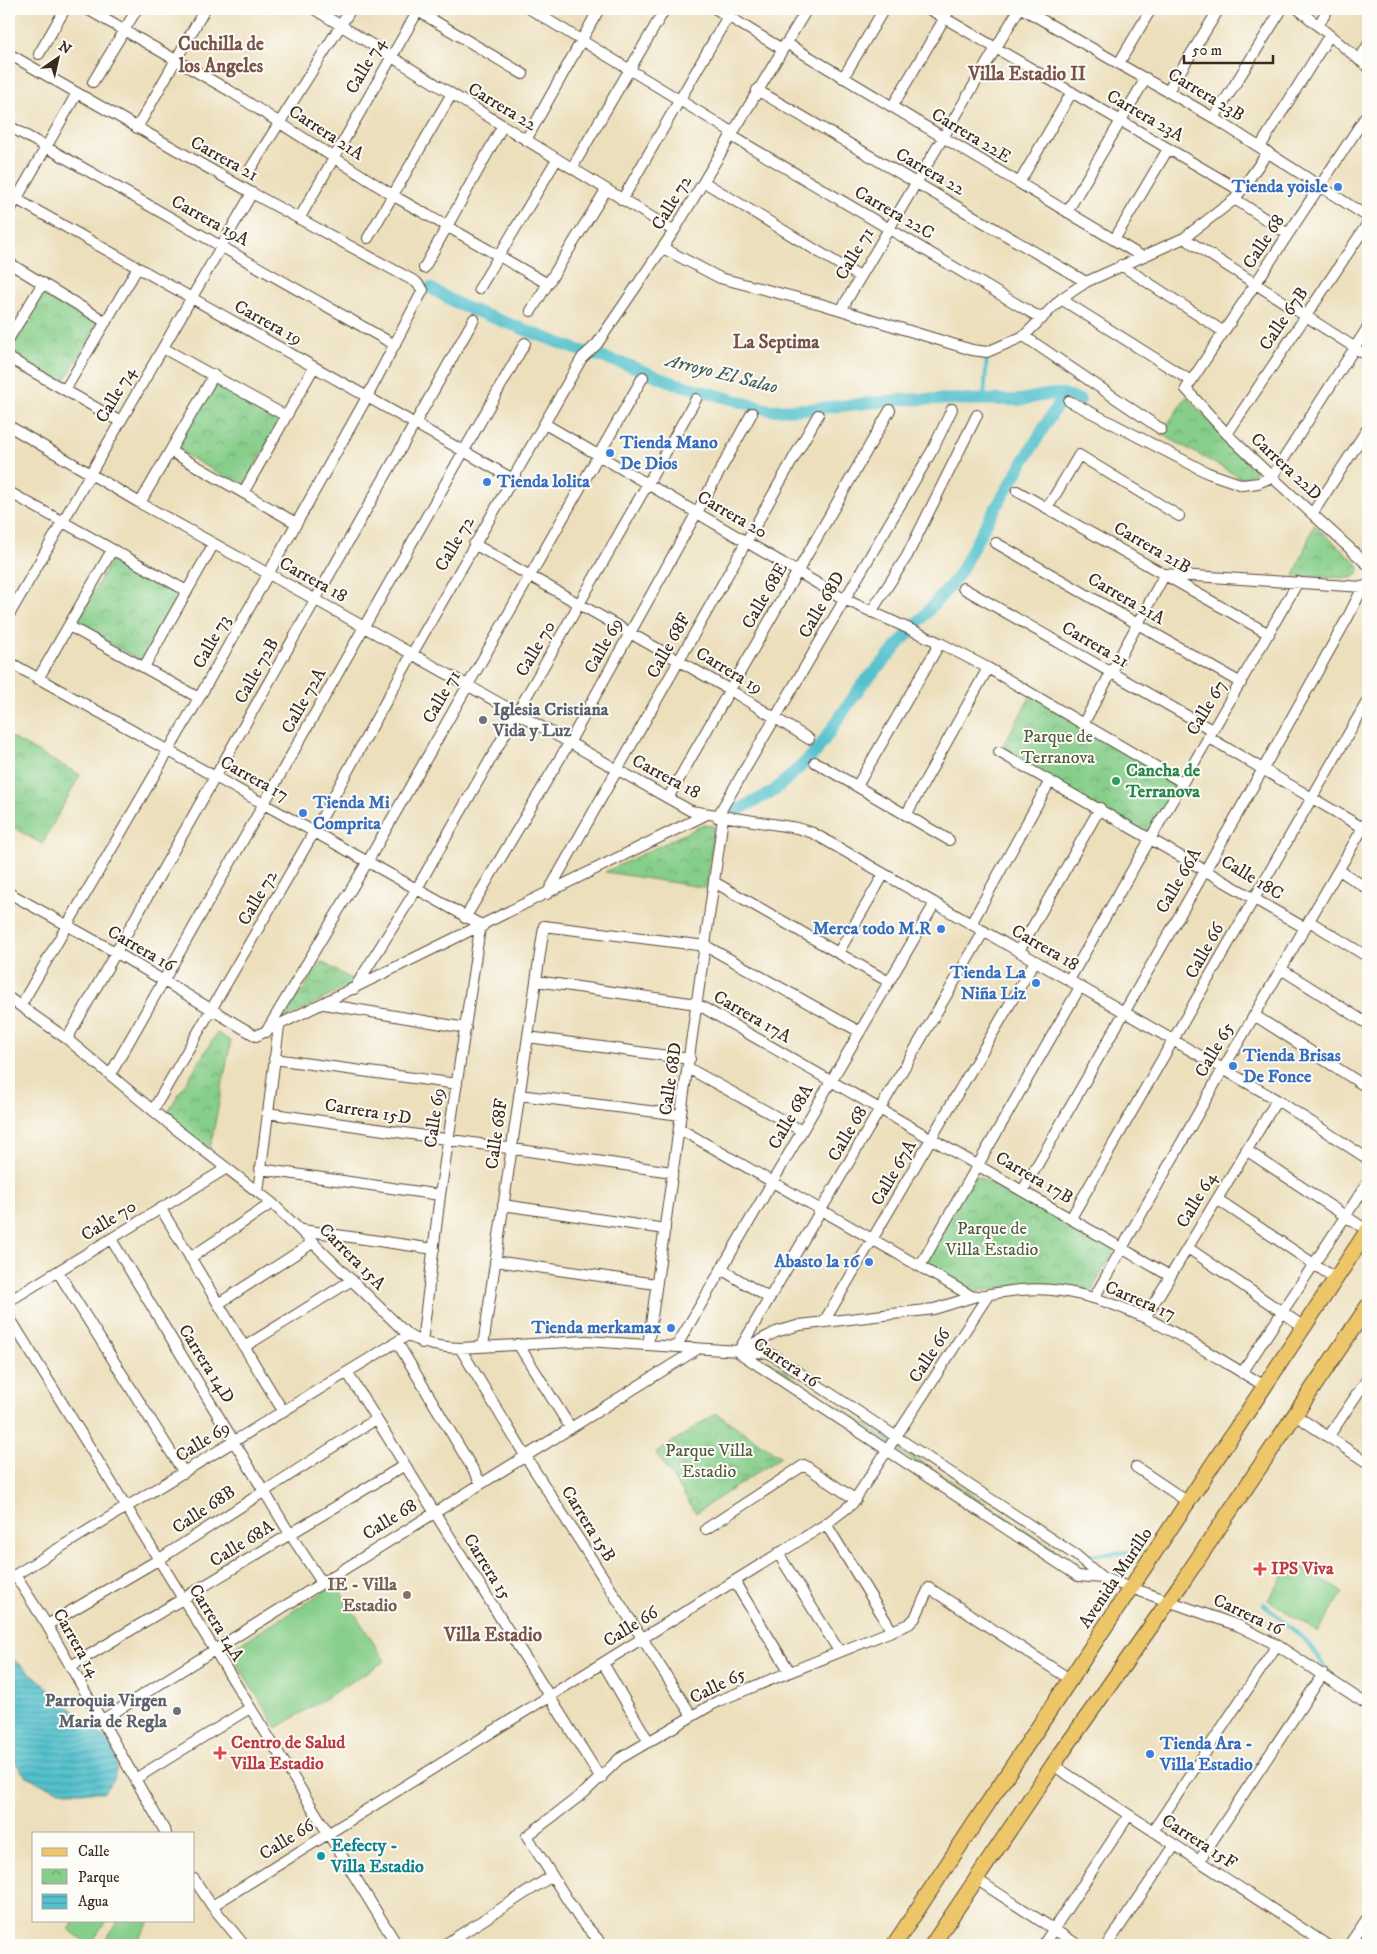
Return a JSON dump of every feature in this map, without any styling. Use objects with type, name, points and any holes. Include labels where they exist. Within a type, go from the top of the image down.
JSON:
[{"type":"main road","name":"Avenida Murillo","points":[[894,1945],[1368,1230]]},
{"type":"main road","points":[[932,1945],[1053,1765],[1169,1600],[1368,1306]]},
{"type":"street","points":[[39,54],[65,9]]},
{"type":"street","name":"Carrera 21A","points":[[86,9],[176,60],[280,123],[333,159],[394,196],[499,254],[548,284]]},
{"type":"street","points":[[92,82],[137,9]]},
{"type":"street","points":[[137,128],[204,9]]},
{"type":"street","name":"Carrera 22","points":[[314,9],[502,127],[558,159],[674,231]]},
{"type":"street","points":[[249,171],[351,9]]},
{"type":"street","points":[[530,9],[731,134]]},
{"type":"street","points":[[526,140],[599,9]]},
{"type":"street","points":[[572,168],[665,9]]},
{"type":"street","name":"Carrera 22E","points":[[716,9],[730,12],[784,46],[843,78],[1141,256]]},
{"type":"street","name":"Calle 72","points":[[153,1110],[314,832],[474,544],[582,358],[597,344],[664,248],[807,9]]},
{"type":"street","points":[[843,78],[884,9]]},
{"type":"street","name":"Carrera 23A","points":[[929,9],[947,13],[996,48],[1168,149],[1238,195],[1288,234]]},
{"type":"street","name":"Calle 71","points":[[841,310],[1019,9]]},
{"type":"street","name":"Carrera 23B","points":[[1023,9],[1214,118],[1321,185],[1368,217]]},
{"type":"street","points":[[1119,63],[1150,9]]},
{"type":"street","points":[[1168,91],[1219,9]]},
{"type":"street","points":[[1214,118],[1282,9]]},
{"type":"street","points":[[1298,9],[1368,67]]},
{"type":"street","points":[[1318,26],[1328,9]]},
{"type":"street","points":[[418,10],[523,74]]},
{"type":"street","name":"Calle 74","points":[[300,219],[418,10]]},
{"type":"street","points":[[622,200],[730,12]]},
{"type":"street","points":[[892,107],[947,13]]},
{"type":"street","points":[[664,248],[720,278],[841,310],[972,350],[987,352],[1024,336],[1061,299],[1086,282],[1184,238],[1238,195],[1329,36]]},
{"type":"street","points":[[1359,60],[1368,45]]},
{"type":"street","name":"Carrera 21","points":[[9,54],[252,193],[416,282],[423,290]]},
{"type":"street","points":[[1067,212],[1146,78]]},
{"type":"street","name":"Carrera 22","points":[[757,90],[1086,282]]},
{"type":"street","points":[[1019,183],[1072,92]]},
{"type":"street","points":[[9,212],[13,197],[46,148],[77,93]]},
{"type":"street","points":[[368,238],[452,95]]},
{"type":"street","name":"Calle 68","points":[[1188,385],[1368,113]]},
{"type":"street","name":"Carrera 19A","points":[[9,126],[395,345]]},
{"type":"street","points":[[424,268],[449,227],[502,127]]},
{"type":"street","name":"Carrera 22C","points":[[731,134],[1042,319]]},
{"type":"street","points":[[1114,240],[1168,149]]},
{"type":"street","points":[[479,289],[558,159]]},
{"type":"street","points":[[704,182],[860,277]]},
{"type":"street","points":[[532,311],[606,190]]},
{"type":"street","name":"Calle 74","points":[[9,615],[252,193]]},
{"type":"street","name":"Carrera 19","points":[[13,197],[512,479]]},
{"type":"street","name":"Calle 67B","points":[[1227,434],[1368,223]]},
{"type":"street","points":[[1184,238],[1368,356]]},
{"type":"street","points":[[9,263],[106,322]]},
{"type":"street","points":[[1121,265],[1224,332]]},
{"type":"street","points":[[65,390],[138,269]]},
{"type":"street","points":[[9,338],[43,283]]},
{"type":"street","name":"Calle 73","points":[[21,1005],[199,698],[367,397],[423,290]]},
{"type":"street","name":"Carrera 22D","points":[[1061,299],[1188,385],[1227,434],[1368,565]]},
{"type":"street","name":"Calle 72B","points":[[67,1039],[474,319]]},
{"type":"street","points":[[1069,402],[1218,476],[1243,485],[1258,483],[1272,477],[1368,327]]},
{"type":"street","points":[[1024,336],[1161,429]]},
{"type":"street","name":"Calle 72A","points":[[110,1075],[525,343]]},
{"type":"street","points":[[163,348],[286,416]]},
{"type":"street","points":[[9,358],[119,421]]},
{"type":"street","points":[[243,493],[314,367]]},
{"type":"street","points":[[140,504],[214,376]]},
{"type":"street","name":"Calle 71","points":[[266,1032],[368,861],[643,377]]},
{"type":"street","name":"Calle 70","points":[[354,990],[416,890],[696,400]]},
{"type":"street","name":"Calle 68D","points":[[648,1345],[706,946],[720,817],[775,718],[933,449],[952,409]]},
{"type":"street","name":"Calle 68E","points":[[668,798],[890,410]]},
{"type":"street","name":"Calle 69","points":[[465,918],[569,742],[752,413]]},
{"type":"street","points":[[871,612],[907,556],[977,414]]},
{"type":"street","name":"Calle 68F","points":[[547,894],[818,415]]},
{"type":"street","name":"Carrera 20","points":[[545,424],[844,600],[940,643]]},
{"type":"street","name":"Carrera 18","points":[[9,426],[140,504],[268,573],[691,811],[705,815],[798,828],[814,833],[1277,1100],[1368,1159]]},
{"type":"street","points":[[1312,514],[1368,428]]},
{"type":"street","points":[[170,451],[296,523]]},
{"type":"street","points":[[1048,507],[1079,455],[1179,516]]},
{"type":"street","name":"Carrera 21B","points":[[1017,491],[1269,634]]},
{"type":"street","points":[[9,492],[187,591]]},
{"type":"street","name":"Carrera 21A","points":[[996,543],[1241,682]]},
{"type":"street","name":"Carrera 19","points":[[474,544],[730,690],[809,739]]},
{"type":"street","points":[[144,668],[213,545]]},
{"type":"street","points":[[38,679],[112,550]]},
{"type":"street","points":[[1083,724],[1165,574],[1366,586],[1368,597]]},
{"type":"street","name":"Calle 67","points":[[1069,980],[1298,582]]},
{"type":"street","name":"Calle 66A","points":[[1023,1190],[1366,586]]},
{"type":"street","name":"Carrera 21","points":[[963,588],[1111,673],[1263,769],[1313,798],[1366,823]]},
{"type":"street","points":[[69,626],[199,698]]},
{"type":"street","points":[[857,786],[940,643],[988,668],[1182,782]]},
{"type":"street","name":"Carrera 17","points":[[9,662],[368,861],[482,927]]},
{"type":"street","points":[[906,815],[988,668]]},
{"type":"street","name":"Calle 66","points":[[1071,1218],[1368,700]]},
{"type":"street","name":"Calle 18C","points":[[1000,752],[1254,898],[1368,957]]},
{"type":"street","points":[[815,762],[949,840]]},
{"type":"street","points":[[971,924],[1050,781]]},
{"type":"street","points":[[1019,952],[1100,808]]},
{"type":"street","points":[[266,1032],[482,927],[705,815]]},
{"type":"street","name":"Calle 65","points":[[1094,1298],[1223,1069],[1366,823]]},
{"type":"street","points":[[1338,870],[1368,889]]},
{"type":"street","points":[[838,953],[884,874]]},
{"type":"street","points":[[714,882],[889,982]]},
{"type":"street","name":"Carrera 16","points":[[9,893],[117,953],[256,1036],[266,1032]]},
{"type":"street","name":"Calle 68A","points":[[676,1347],[935,903]]},
{"type":"street","name":"Calle 68F","points":[[483,1346],[544,926],[706,946]]},
{"type":"street","name":"Calle 69","points":[[422,1343],[456,1084],[482,927]]},
{"type":"street","name":"Calle 68","points":[[738,1352],[984,931]]},
{"type":"street","points":[[706,946],[860,1032]]},
{"type":"street","name":"Calle 67A","points":[[825,1320],[874,1240],[1035,961]]},
{"type":"street","points":[[1281,969],[1368,1024]]},
{"type":"street","name":"Carrera 17A","points":[[536,981],[697,1004],[881,1108]]},
{"type":"street","points":[[920,1266],[1080,987]]},
{"type":"street","name":"Carrera 15A","points":[[9,998],[67,1039],[153,1110],[272,1203],[302,1230],[408,1336],[422,1343],[460,1348],[586,1341],[738,1352]]},
{"type":"street","points":[[324,1004],[466,1028]]},
{"type":"street","points":[[1254,1015],[1368,1088]]},
{"type":"street","points":[[258,1192],[279,1026]]},
{"type":"street","points":[[528,1037],[689,1063],[802,1131]]},
{"type":"street","points":[[274,1059],[456,1084]]},
{"type":"street","points":[[519,1095],[681,1115]]},
{"type":"street","name":"Calle 64","points":[[1146,1318],[1277,1100]]},
{"type":"street","name":"Carrera 17B","points":[[881,1108],[1170,1276]]},
{"type":"street","name":"Carrera 15D","points":[[267,1113],[672,1172]]},
{"type":"street","points":[[680,1129],[973,1297]]},
{"type":"street","points":[[1246,1150],[1368,1230]]},
{"type":"street","name":"Calle 70","points":[[9,1302],[227,1168]]},
{"type":"street","points":[[260,1169],[440,1195]]},
{"type":"street","points":[[1242,1373],[1368,1182]]},
{"type":"street","points":[[1217,1199],[1336,1279]]},
{"type":"street","points":[[190,1258],[272,1203]]},
{"type":"street","points":[[504,1205],[665,1229]]},
{"type":"street","points":[[161,1209],[284,1411]]},
{"type":"street","points":[[302,1230],[434,1249]]},
{"type":"street","name":"Carrera 14D","points":[[111,1239],[290,1534],[321,1581]]},
{"type":"street","points":[[218,1304],[314,1242]]},
{"type":"street","points":[[1188,1248],[1304,1327]]},
{"type":"street","points":[[495,1261],[656,1284]]},
{"type":"street","points":[[721,1269],[769,1298]]},
{"type":"street","points":[[58,1272],[184,1473]]},
{"type":"street","points":[[244,1347],[352,1280]]},
{"type":"street","name":"Carrera 17","points":[[825,1320],[934,1308],[989,1294],[1025,1290],[1061,1290],[1094,1298],[1146,1318],[1212,1353],[1265,1386]]},
{"type":"street","name":"Calle 66","points":[[212,1906],[826,1524],[856,1500],[989,1294]]},
{"type":"street","name":"Carrera 14A","points":[[9,1317],[396,1945]]},
{"type":"street","points":[[738,1352],[776,1332],[825,1320]]},
{"type":"street","name":"Calle 69","points":[[15,1575],[408,1336]]},
{"type":"street","points":[[397,1342],[481,1483]]},
{"type":"street","points":[[518,1344],[570,1427]]},
{"type":"street","name":"Carrera 15B","points":[[460,1348],[526,1457],[692,1716]]},
{"type":"street","name":"Calle 68","points":[[102,1720],[321,1581],[526,1457],[570,1427],[696,1350]]},
{"type":"street","name":"Carrera 16","points":[[738,1352],[752,1350],[769,1353],[898,1436],[1088,1563],[1103,1578]]},
{"type":"street","name":"Carrera 16","points":[[738,1352],[1078,1576],[1103,1578],[1230,1622],[1277,1645],[1368,1705]]},
{"type":"street","name":"Carrera 15","points":[[348,1372],[433,1512],[601,1779]]},
{"type":"street","points":[[1329,1436],[1368,1378]]},
{"type":"street","points":[[1295,1415],[1368,1463]]},
{"type":"street","name":"Calle 68B","points":[[48,1625],[158,1560],[376,1419]]},
{"type":"street","name":"Calle 68A","points":[[71,1666],[405,1465]]},
{"type":"street","points":[[706,1528],[804,1465],[856,1500]]},
{"type":"street","points":[[1136,1467],[1188,1502]]},
{"type":"street","points":[[826,1524],[892,1630]]},
{"type":"street","points":[[778,1553],[839,1651]]},
{"type":"street","name":"Carrera 14","points":[[15,1575],[48,1625],[165,1832]]},
{"type":"street","points":[[734,1581],[790,1672]]},
{"type":"street","name":"Calle 65","points":[[552,1876],[527,1836],[601,1779],[611,1766],[718,1701],[909,1624],[915,1618],[930,1588],[1071,1680]]},
{"type":"street","points":[[1153,1831],[1277,1645]]},
{"type":"street","points":[[603,1663],[649,1742]]},
{"type":"street","points":[[1199,1861],[1323,1674]]},
{"type":"street","points":[[136,1779],[250,1708]]},
{"type":"street","name":"Carrera 15F","points":[[1053,1765],[1327,1945]]},
{"type":"street","points":[[1044,1945],[1129,1815]]},
{"type":"street","points":[[1107,1945],[1175,1845]]},
{"type":"street","points":[[444,1945],[552,1876],[579,1918],[603,1945]]},
{"type":"street","points":[[976,1879],[1078,1945]]},
{"type":"street","points":[[195,1880],[212,1906],[244,1945]]},
{"type":"street","points":[[1349,1945],[1368,1916]]},
{"type":"green space","points":[[46,290],[100,320],[63,384],[9,354]]},
{"type":"green space","points":[[214,379],[282,418],[243,487],[175,449]]},
{"type":"green space","points":[[1186,397],[1257,471],[1243,479],[1161,434]]},
{"type":"green space","points":[[1314,525],[1356,562],[1359,568],[1358,574],[1352,578],[1294,576]]},
{"type":"green space","points":[[114,555],[182,593],[143,662],[75,624]]},
{"type":"green space","name":"Parque de Terranova","points":[[1032,694],[1182,782],[1151,838],[999,752]]},
{"type":"green space","points":[[10,737],[80,775],[42,844],[9,825]]},
{"type":"green space","points":[[703,825],[714,826],[707,888],[605,872]]},
{"type":"green space","points":[[322,962],[356,982],[281,1021]]},
{"type":"green space","points":[[217,1033],[231,1041],[210,1149],[165,1116]]},
{"type":"green space","name":"Parque de Villa Estadio","points":[[973,1174],[1115,1249],[1091,1292],[1060,1285],[1021,1285],[974,1292],[924,1263]]},
{"type":"green space","points":[[766,1359],[1065,1556],[1063,1558],[763,1363]]},
{"type":"green space","name":"Parque Villa Estadio","points":[[716,1413],[781,1457],[696,1513],[656,1453]]},
{"type":"green space","points":[[1293,1561],[1343,1593],[1318,1632],[1268,1600]]},
{"type":"green space","points":[[336,1584],[385,1661],[277,1728],[229,1651]]},
{"type":"green space","points":[[74,1922],[106,1922],[90,1945],[69,1930]]},
{"type":"green space","points":[[118,1922],[149,1923],[134,1945],[102,1945]]},
{"type":"water","points":[[9,1656],[37,1678],[110,1743],[116,1758],[117,1769],[104,1792],[74,1792],[55,1789],[41,1784],[24,1774],[9,1754]]},
{"type":"waterway","name":"Arroyo El Salao","points":[[430,288],[462,306],[578,350],[628,365],[674,383],[770,410],[811,409],[907,399],[1020,400],[1052,394],[1064,394],[1080,400]]},
{"type":"waterway","points":[[984,399],[987,354]]},
{"type":"waterway","points":[[723,818],[774,791],[816,752],[863,683],[956,579],[986,524],[1064,394]]},
{"type":"waterway","points":[[1080,1556],[1140,1551]]},
{"type":"waterway","points":[[1264,1604],[1309,1644],[1333,1678]]},
{"type":"place","name":"Tienda yoisle","points":[[1338,187]]},
{"type":"place","name":"Tienda Mano De Dios","points":[[610,453]]},
{"type":"place","name":"Tienda lolita","points":[[487,482]]},
{"type":"place","name":"Iglesia Cristiana Vida y Luz","points":[[483,720]]},
{"type":"place","name":"Cancha de Terranova","points":[[1116,781]]},
{"type":"place","name":"Tienda Mi Comprita","points":[[303,813]]},
{"type":"place","name":"Merca todo M.R","points":[[941,929]]},
{"type":"place","name":"Tienda La Niña Liz","points":[[1036,983]]},
{"type":"place","name":"Tienda Brisas De Fonce","points":[[1233,1066]]},
{"type":"place","name":"Abasto la 16","points":[[869,1262]]},
{"type":"place","name":"Tienda merkamax","points":[[671,1328]]},
{"type":"place","name":"IPS Viva","points":[[1260,1569]]},
{"type":"place","name":"IE - Villa Estadio","points":[[407,1595]]},
{"type":"place","name":"Parroquia Virgen Maria de Regla","points":[[177,1711]]},
{"type":"place","name":"Centro de Salud Villa Estadio","points":[[220,1753]]},
{"type":"place","name":"Tienda Ara - Villa Estadio","points":[[1150,1754]]},
{"type":"place","name":"Eefecty - Villa Estadio","points":[[321,1856]]},
{"type":"district","name":"Cuchilla de los Angeles","points":[[221,55]]},
{"type":"district","name":"Villa Estadio II","points":[[1027,74]]},
{"type":"district","name":"La Septima","points":[[776,342]]},
{"type":"district","name":"Villa Estadio","points":[[493,1635]]}]
